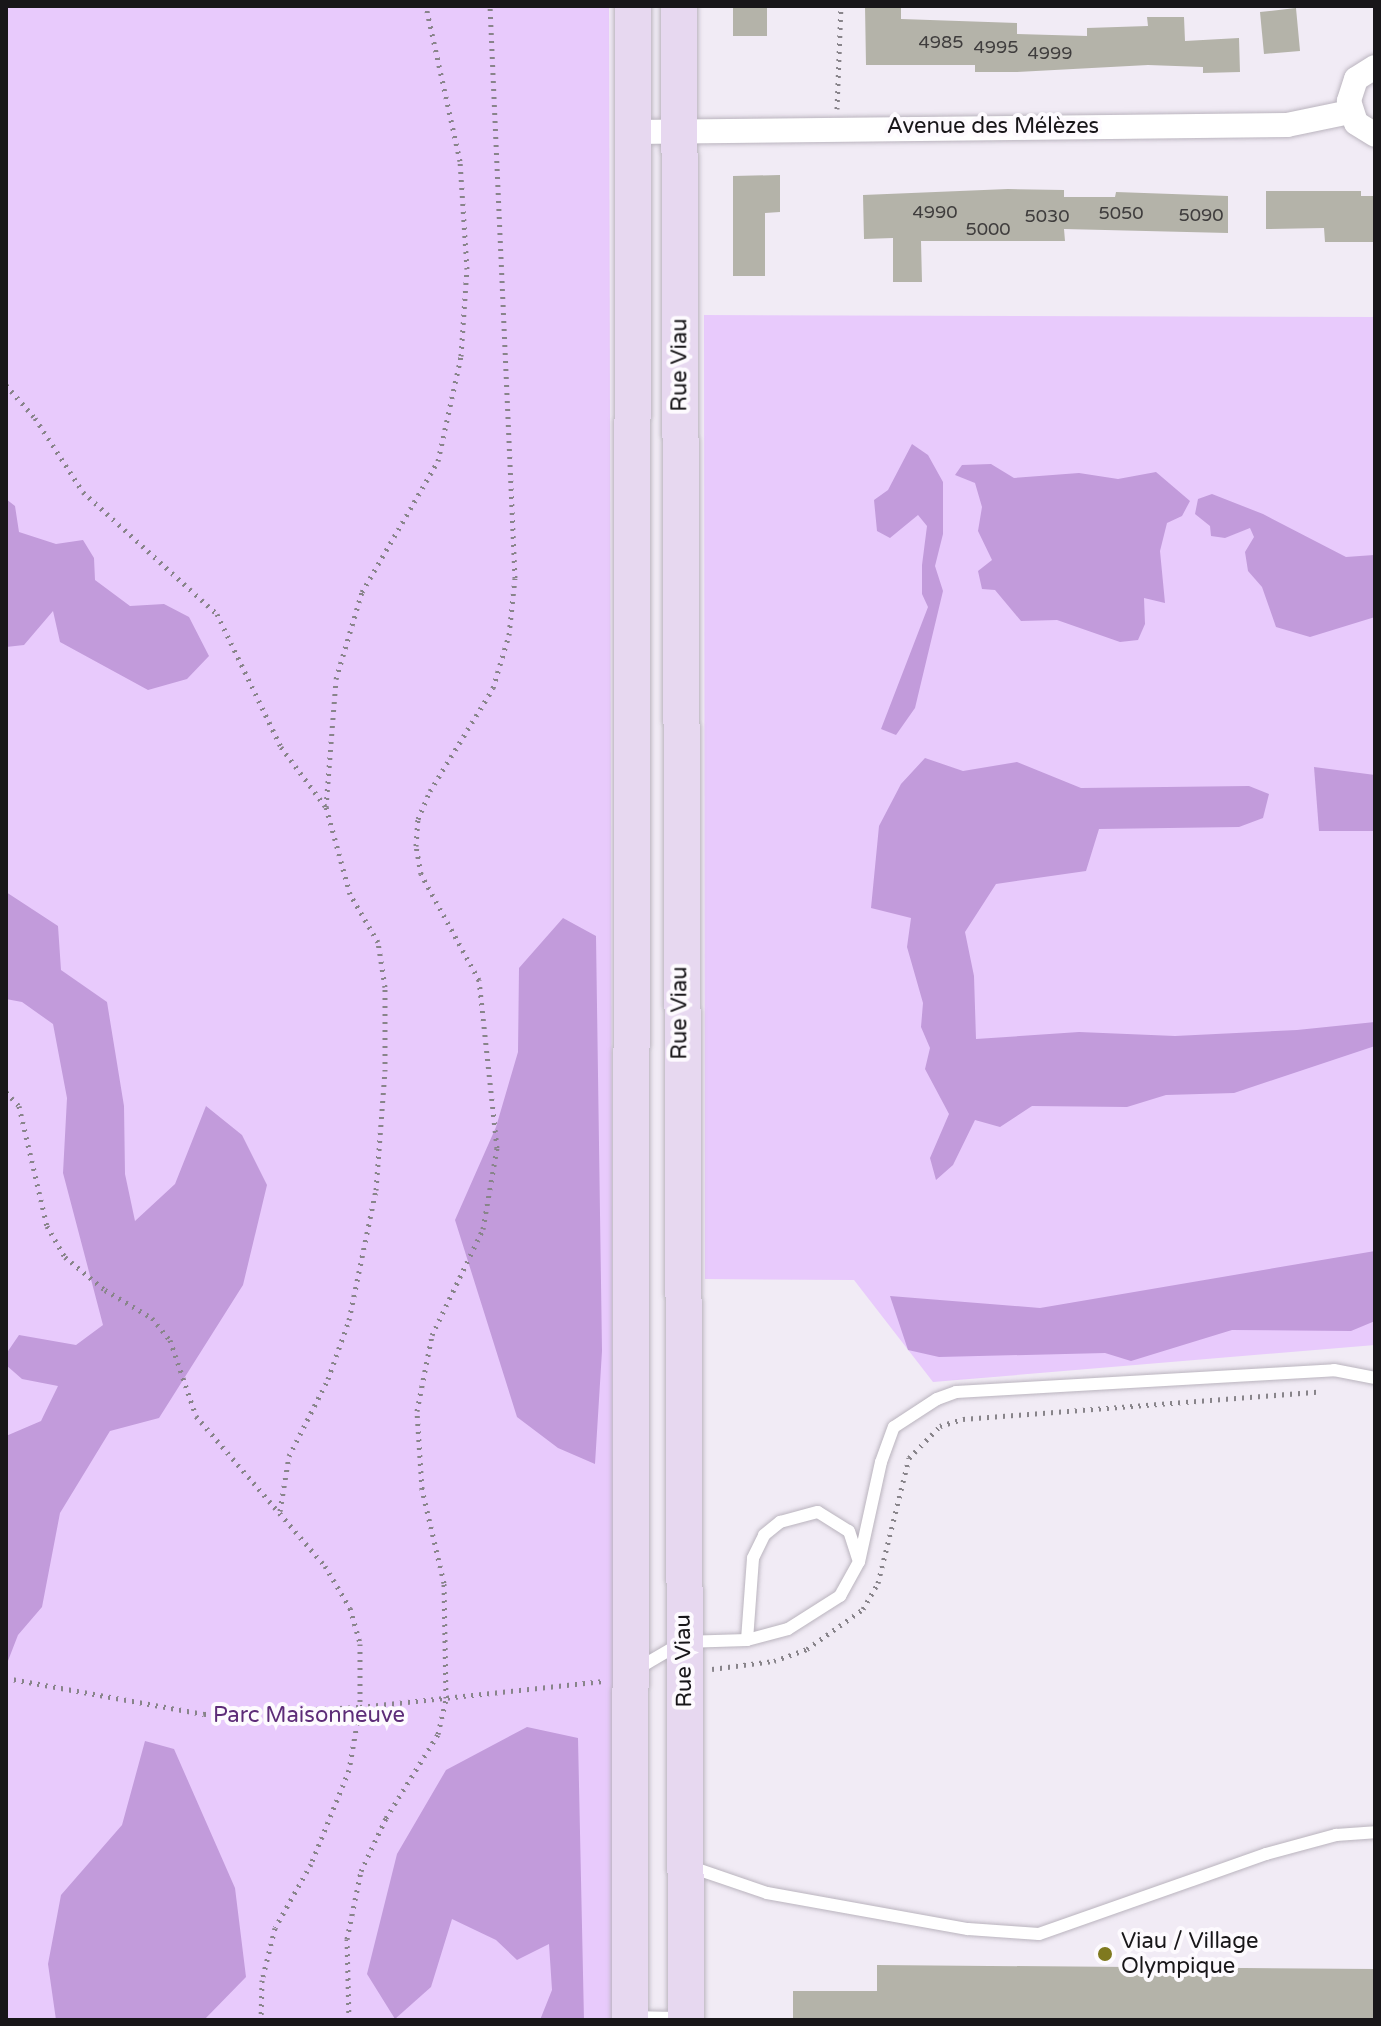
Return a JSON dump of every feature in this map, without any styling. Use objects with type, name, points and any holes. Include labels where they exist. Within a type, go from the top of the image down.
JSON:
[{"type":"main road","name":"Rue Viau","points":[[630,2019],[623,1676],[633,6]]},
{"type":"main road","name":"Rue Viau","points":[[679,6],[683,1642],[688,1864],[686,2019]]},
{"type":"street","points":[[1375,67],[1351,89],[1350,112],[1364,130],[1375,135]]},
{"type":"street","name":"Avenue des Mélèzes","points":[[634,132],[1287,125],[1350,112]]},
{"type":"lane","points":[[623,1676],[683,1642],[747,1640],[812,1618],[840,1596],[859,1562],[881,1462],[894,1427],[937,1399],[956,1392],[1334,1370],[1375,1378]]},
{"type":"lane","points":[[747,1640],[753,1558],[764,1535],[780,1522],[818,1512],[834,1520],[849,1531],[859,1562]]},
{"type":"lane","points":[[688,1864],[697,1872],[767,1893],[968,1929],[1039,1934],[1266,1854],[1336,1835],[1375,1832]]},
{"type":"lane","points":[[630,2019],[686,2019]]},
{"type":"path","points":[[280,1511],[289,1456],[328,1379],[349,1320],[376,1190],[385,1071],[385,987],[378,942],[350,894],[326,807],[331,720],[347,629],[362,592],[438,461],[461,356],[467,269],[460,161],[426,6]]},
{"type":"path","points":[[349,2020],[347,1939],[361,1871],[386,1818],[438,1734],[446,1698],[444,1583],[422,1489],[417,1411],[432,1335],[483,1229],[497,1148],[479,980],[421,874],[416,846],[418,819],[430,791],[493,688],[509,635],[515,578],[490,6]]},
{"type":"path","points":[[837,128],[841,6]]},
{"type":"path","points":[[6,385],[35,418],[83,492],[185,579],[217,614],[281,747],[326,807]]},
{"type":"path","points":[[6,1092],[19,1106],[47,1226],[65,1257],[105,1290],[152,1318],[179,1359],[196,1416],[325,1566],[350,1608],[360,1644],[360,1707],[349,1770],[331,1821],[275,1928],[262,1980],[261,2020]]},
{"type":"path","points":[[725,1668],[774,1661],[807,1649],[863,1609],[878,1583],[909,1458],[940,1426],[963,1419],[1327,1391]]},
{"type":"path","points":[[6,1678],[204,1714],[360,1707],[623,1676]]},
{"type":"green space","name":"Parc Maisonneuve","points":[[6,6],[609,6],[614,2020],[6,2020]]},
{"type":"green space","points":[[704,315],[1375,317],[1375,1345],[933,1382],[854,1280],[705,1279]]},
{"type":"shaded area","points":[[912,444],[928,455],[943,482],[943,534],[935,566],[943,591],[915,708],[896,735],[881,729],[928,607],[922,594],[927,526],[918,515],[890,538],[877,531],[874,500],[888,490]]},
{"type":"shaded area","points":[[991,464],[1014,478],[1079,473],[1118,479],[1156,472],[1190,501],[1182,516],[1167,523],[1160,551],[1165,603],[1144,598],[1145,624],[1138,640],[1120,642],[1057,620],[1021,621],[995,590],[982,589],[978,571],[992,560],[978,531],[982,507],[975,483],[955,475],[962,465]]},
{"type":"shaded area","points":[[1212,494],[1263,514],[1346,557],[1374,555],[1375,617],[1310,637],[1276,627],[1262,587],[1248,571],[1245,552],[1254,537],[1250,528],[1225,538],[1211,536],[1210,526],[1195,514],[1198,499]]},
{"type":"shaded area","points":[[6,499],[15,506],[19,532],[56,544],[83,540],[94,558],[95,580],[130,606],[164,604],[189,617],[209,656],[187,679],[148,690],[60,642],[53,611],[24,645],[6,647]]},
{"type":"shaded area","points":[[925,758],[963,771],[1017,762],[1081,788],[1249,786],[1269,794],[1263,818],[1239,827],[1099,829],[1086,871],[996,884],[965,932],[974,976],[976,1039],[1079,1032],[1175,1036],[1297,1030],[1375,1022],[1375,1046],[1234,1093],[1166,1095],[1127,1107],[1032,1106],[1000,1127],[975,1120],[953,1165],[936,1180],[930,1158],[949,1114],[925,1069],[930,1048],[921,1027],[923,1003],[907,947],[911,918],[871,908],[879,826],[901,784]]},
{"type":"shaded area","points":[[1314,767],[1375,775],[1375,831],[1319,831]]},
{"type":"shaded area","points":[[6,892],[58,926],[61,970],[107,1002],[124,1106],[125,1174],[135,1221],[175,1184],[206,1106],[242,1135],[267,1185],[243,1285],[159,1418],[110,1431],[60,1513],[42,1607],[18,1635],[6,1666],[6,1436],[41,1421],[58,1386],[22,1379],[6,1365],[6,1354],[19,1335],[76,1345],[103,1325],[63,1173],[67,1098],[53,1024],[22,1002],[6,999]]},
{"type":"shaded area","points":[[563,918],[596,936],[602,1351],[595,1464],[558,1448],[517,1417],[455,1220],[496,1127],[518,1052],[519,968]]},
{"type":"shaded area","points":[[1375,1251],[1375,1321],[1351,1331],[1232,1330],[1131,1361],[1105,1353],[939,1357],[908,1350],[890,1296],[1040,1308]]},
{"type":"shaded area","points":[[527,1727],[578,1738],[584,2020],[540,2020],[552,1990],[549,1944],[517,1960],[496,1940],[452,1919],[431,1987],[395,2019],[367,1974],[397,1854],[446,1770]]},
{"type":"shaded area","points":[[145,1741],[174,1749],[235,1888],[246,1977],[204,2020],[56,2020],[48,1964],[61,1895],[122,1825]]},
{"type":"building","points":[[733,6],[767,6],[767,36],[733,36]]},
{"type":"building","points":[[865,6],[901,6],[901,19],[1017,23],[1017,34],[1087,36],[1087,28],[1148,26],[1147,17],[1184,17],[1185,41],[1239,38],[1240,72],[1203,73],[1203,67],[1148,65],[975,72],[975,65],[866,65]]},
{"type":"building","points":[[1296,8],[1300,51],[1264,54],[1260,12]]},
{"type":"building","points":[[780,175],[780,212],[765,213],[765,276],[733,276],[733,176]]},
{"type":"building","points":[[1064,190],[1064,197],[1115,197],[1116,192],[1228,196],[1228,233],[1064,229],[1065,241],[921,241],[922,282],[893,282],[893,238],[864,239],[863,195]]},
{"type":"building","points":[[1266,191],[1361,191],[1361,196],[1375,196],[1375,242],[1325,242],[1324,228],[1266,229]]},
{"type":"building","points":[[877,1965],[1375,1969],[1375,2020],[793,2020],[793,1991],[877,1991]]},
{"type":"place","name":"Viau / Village Olympique","points":[[1105,1954]]}]
